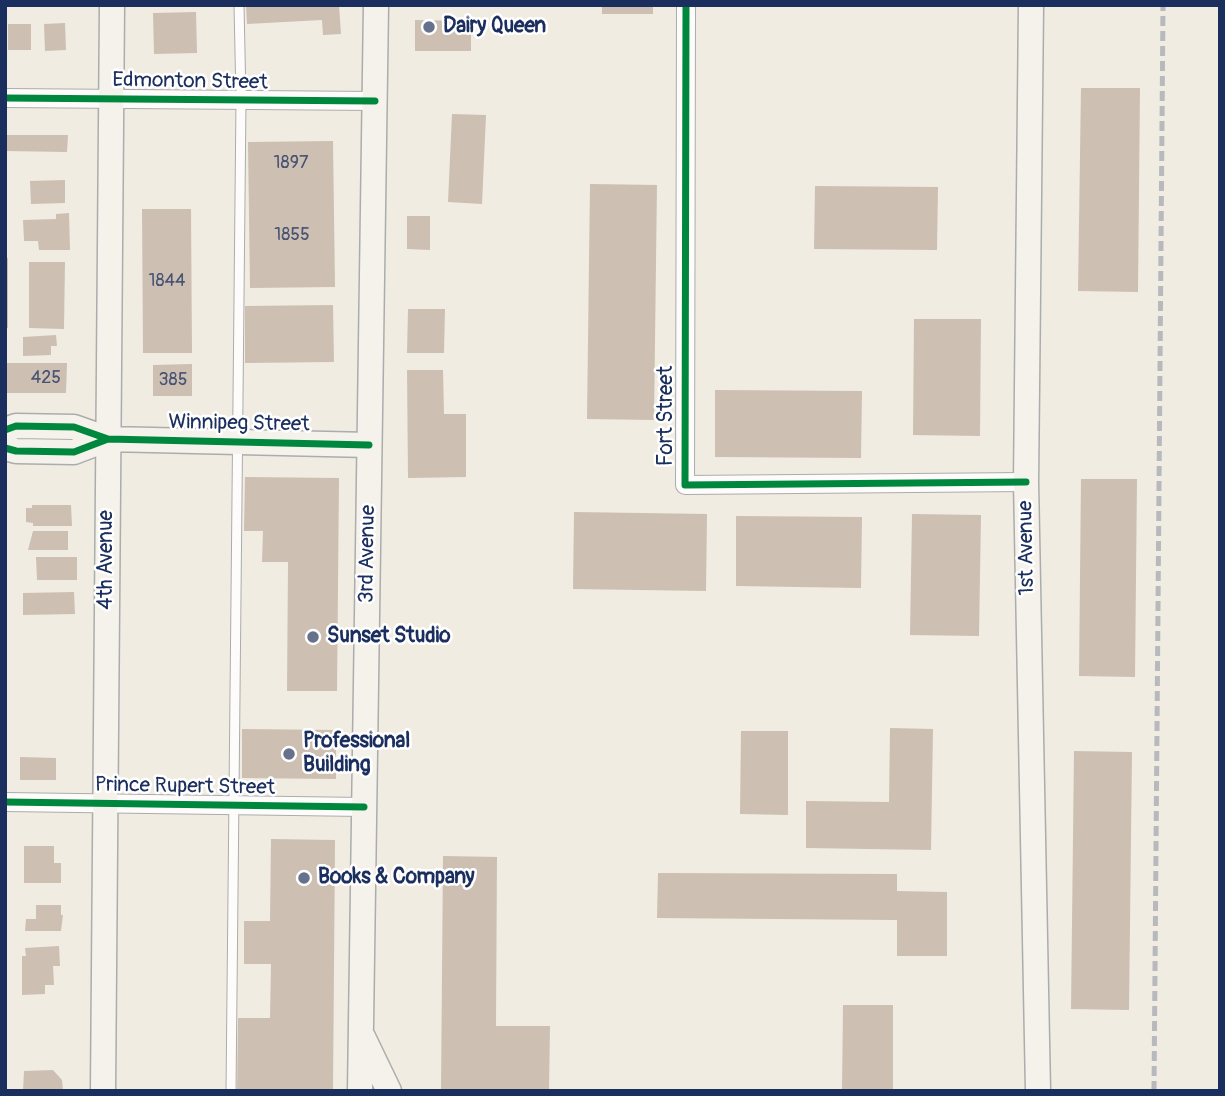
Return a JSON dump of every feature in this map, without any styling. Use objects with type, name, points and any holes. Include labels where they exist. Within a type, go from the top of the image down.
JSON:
[{"type":"main road","name":"1st Avenue","points":[[1031,5],[1026,482],[1038,1091]]},
{"type":"main road","name":"3rd Avenue","points":[[360,1091],[378,9]]},
{"type":"main road","name":"4th Avenue","points":[[103,1091],[110,13]]},
{"type":"main road","name":"Winnipeg Street","points":[[5,430],[16,426],[74,427],[108,439],[369,444]]},
{"type":"main road","name":"Winnipeg Street","points":[[5,448],[16,451],[74,452],[108,439]]},
{"type":"main road","points":[[360,1030],[389,1091]]},
{"type":"street","name":"Fort Street","points":[[686,5],[685,485],[1026,482]]},
{"type":"street","name":"Edmonton Street","points":[[5,98],[375,102]]},
{"type":"street","name":"Prince Rupert Street","points":[[5,802],[364,807]]},
{"type":"lane","points":[[231,1091],[239,442],[239,5]]},
{"type":"building","points":[[246,5],[339,5],[341,34],[323,35],[322,20],[247,24]]},
{"type":"building","points":[[602,5],[653,5],[653,14],[602,14]]},
{"type":"building","points":[[196,12],[197,53],[154,54],[153,13]]},
{"type":"building","points":[[415,20],[471,21],[471,51],[415,51]]},
{"type":"building","points":[[65,23],[66,50],[45,51],[44,24]]},
{"type":"building","points":[[8,24],[31,24],[31,50],[8,50]]},
{"type":"building","points":[[1081,88],[1140,88],[1138,292],[1078,291]]},
{"type":"building","points":[[452,114],[486,115],[482,204],[448,202]]},
{"type":"building","points":[[5,135],[68,135],[67,152],[5,151]]},
{"type":"building","points":[[333,141],[335,287],[250,288],[248,142]]},
{"type":"building","points":[[65,180],[65,203],[31,204],[30,181]]},
{"type":"building","points":[[590,184],[657,185],[654,420],[587,419]]},
{"type":"building","points":[[815,186],[938,187],[937,250],[814,249]]},
{"type":"building","points":[[142,209],[191,209],[192,353],[143,353]]},
{"type":"building","points":[[69,213],[70,250],[39,250],[38,241],[24,241],[23,220],[56,219],[56,214]]},
{"type":"building","points":[[407,216],[430,216],[430,250],[407,249]]},
{"type":"building","points":[[5,258],[8,258],[8,328],[5,328]]},
{"type":"building","points":[[29,262],[65,262],[64,329],[29,328]]},
{"type":"building","points":[[333,305],[334,362],[245,363],[245,306]]},
{"type":"building","points":[[408,309],[445,309],[444,353],[407,353]]},
{"type":"building","points":[[914,319],[981,319],[980,436],[913,435]]},
{"type":"building","points":[[56,335],[57,346],[51,346],[51,355],[23,356],[23,337]]},
{"type":"building","points":[[5,363],[67,363],[66,393],[5,393]]},
{"type":"building","points":[[192,364],[192,396],[153,396],[153,365]]},
{"type":"building","points":[[407,370],[443,370],[444,414],[466,414],[466,477],[408,478]]},
{"type":"building","points":[[715,390],[862,391],[861,458],[715,457]]},
{"type":"building","points":[[245,477],[339,478],[337,691],[287,691],[288,562],[262,562],[263,531],[244,531]]},
{"type":"building","points":[[1081,479],[1137,479],[1135,677],[1079,676]]},
{"type":"building","points":[[32,505],[71,505],[72,526],[33,526],[33,523],[26,522],[26,508],[32,508]]},
{"type":"building","points":[[574,512],[707,514],[706,591],[573,589]]},
{"type":"building","points":[[912,514],[981,515],[979,636],[910,635]]},
{"type":"building","points":[[736,516],[862,517],[861,588],[736,586]]},
{"type":"building","points":[[33,531],[68,531],[68,550],[28,550]]},
{"type":"building","points":[[36,557],[77,557],[77,580],[37,580]]},
{"type":"building","points":[[74,592],[75,614],[23,615],[23,593]]},
{"type":"building","points":[[890,728],[933,729],[931,850],[806,848],[806,801],[889,802]]},
{"type":"building","name":"Professional Building","points":[[242,729],[336,730],[336,779],[242,778]]},
{"type":"building","points":[[741,731],[788,731],[788,815],[740,814]]},
{"type":"building","points":[[1074,751],[1132,752],[1129,1010],[1071,1009]]},
{"type":"building","points":[[20,757],[56,758],[56,780],[20,780]]},
{"type":"building","points":[[271,839],[335,840],[333,1091],[237,1091],[238,1018],[270,1018],[271,964],[244,964],[244,921],[270,921]]},
{"type":"building","points":[[24,846],[54,846],[54,863],[61,863],[61,883],[24,883]]},
{"type":"building","points":[[443,856],[497,857],[496,1026],[550,1026],[549,1091],[441,1091]]},
{"type":"building","points":[[658,873],[897,874],[897,891],[947,892],[947,956],[897,956],[897,920],[657,918]]},
{"type":"building","points":[[36,905],[61,905],[61,931],[25,931],[26,919],[36,919]]},
{"type":"building","points":[[59,946],[60,966],[53,966],[54,985],[45,985],[45,994],[22,995],[22,956],[26,956],[25,948]]},
{"type":"building","points":[[843,1005],[893,1005],[893,1091],[842,1091]]},
{"type":"building","points":[[53,1070],[62,1080],[63,1091],[23,1091],[24,1071]]},
{"type":"railway","points":[[1154,1091],[1163,5]]},
{"type":"cycle path","points":[[686,5],[685,485],[1026,482]]},
{"type":"cycle path","points":[[5,98],[375,101]]},
{"type":"cycle path","points":[[5,430],[16,426],[74,427],[108,439],[369,445]]},
{"type":"cycle path","points":[[5,448],[16,451],[74,452],[108,439]]},
{"type":"cycle path","points":[[5,802],[364,807]]},
{"type":"place","name":"Dairy Queen","points":[[429,27]]},
{"type":"place","name":"Sunset Studio","points":[[313,637]]},
{"type":"place","name":"Professional Building","points":[[289,754]]},
{"type":"place","name":"Books & Company","points":[[304,878]]}]
